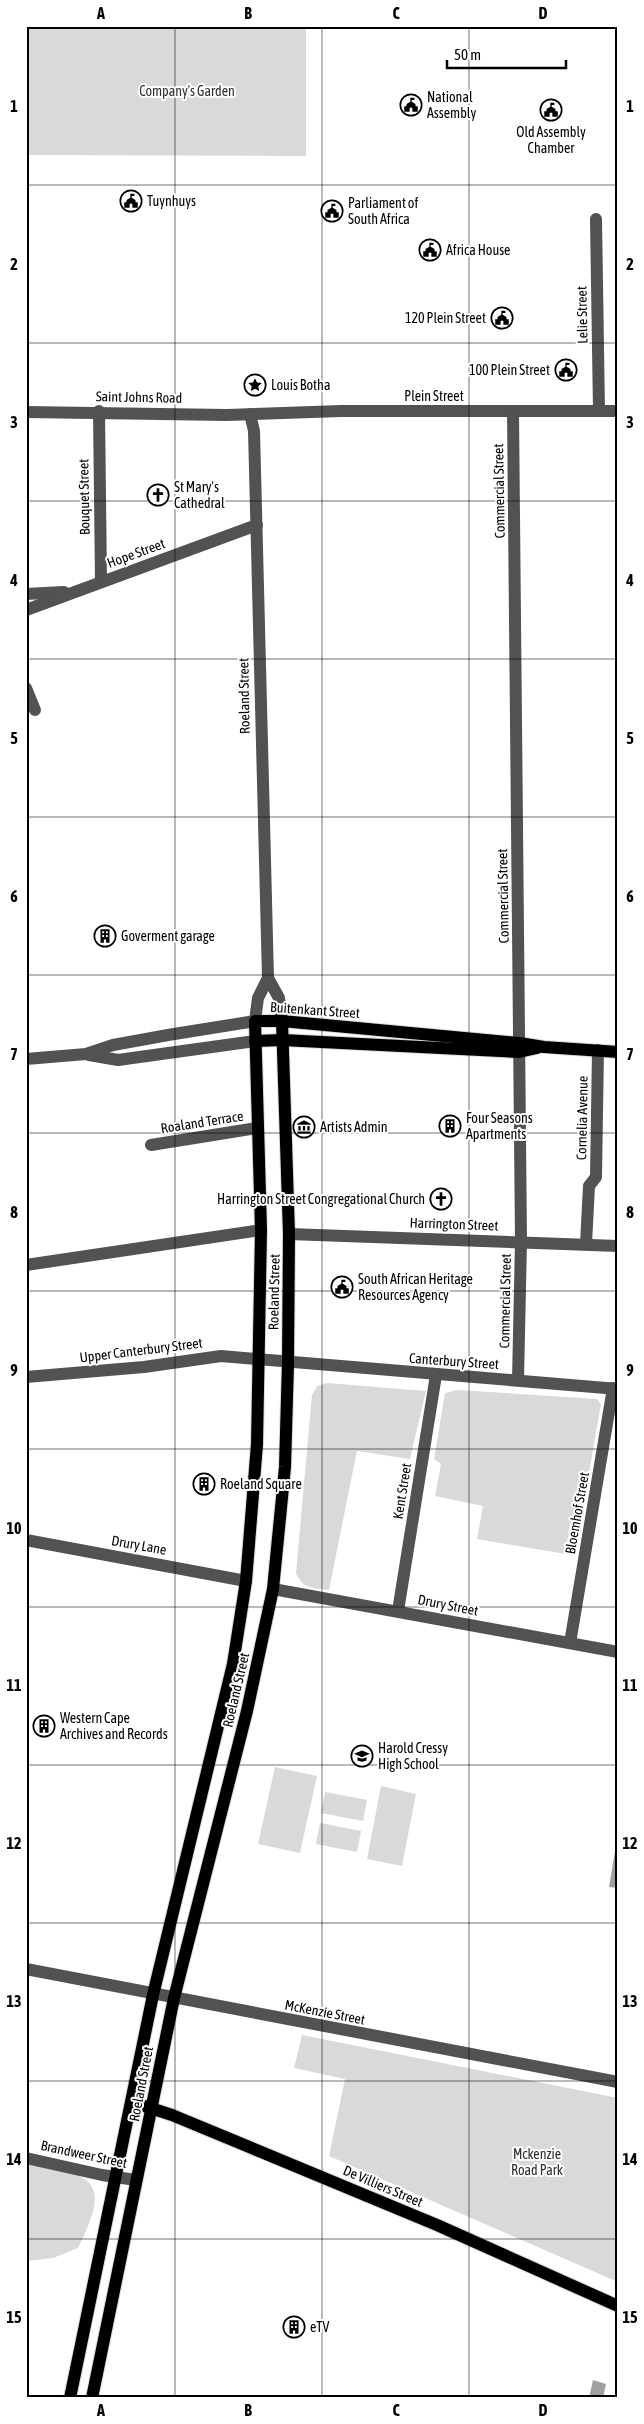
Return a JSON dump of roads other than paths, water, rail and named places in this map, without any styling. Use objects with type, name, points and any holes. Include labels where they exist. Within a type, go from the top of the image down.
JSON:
[{"type":"main road","name":"Buitenkant Street","points":[[256,1022],[282,1021],[519,1047]]},
{"type":"main road","name":"Roeland Street","points":[[92,2398],[174,1998],[247,1711],[274,1589],[285,1467],[288,1363],[289,1234],[282,1021]]},
{"type":"main road","name":"Roeland Street","points":[[70,2398],[153,1995],[231,1673],[246,1581],[257,1444],[261,1230],[257,1128],[256,1022]]},
{"type":"main road","name":"Buitenkant Street","points":[[255,1041],[282,1040],[544,1047],[618,1052]]},
{"type":"main road","name":"De Villiers Street","points":[[132,2102],[152,2108],[437,2225],[618,2306]]},
{"type":"street","name":"Lelie Street","points":[[596,219],[598,411]]},
{"type":"street","name":"Saint Johns Road","points":[[26,412],[99,411],[250,414]]},
{"type":"street","name":"Bouquet Street","points":[[99,411],[101,582]]},
{"type":"street","name":"Plein Street","points":[[250,414],[618,411]]},
{"type":"street","name":"Commercial Street","points":[[513,412],[521,1241],[518,1380]]},
{"type":"street","name":"Roeland Street","points":[[250,414],[254,431],[259,700],[268,978],[279,998],[282,1021]]},
{"type":"street","name":"Hope Street","points":[[26,610],[257,525]]},
{"type":"street","points":[[26,594],[77,590]]},
{"type":"street","points":[[26,688],[35,710]]},
{"type":"street","name":"Roeland Street","points":[[256,1022],[258,998],[268,978]]},
{"type":"street","name":"Buitenkant Street","points":[[26,1059],[86,1054],[113,1045],[256,1022]]},
{"type":"street","name":"Buitenkant Street","points":[[86,1054],[118,1060],[255,1041]]},
{"type":"street","name":"Cornelia Avenue","points":[[586,1244],[589,1186],[596,1177],[598,1050]]},
{"type":"street","name":"Roaland Terrace","points":[[151,1145],[257,1128]]},
{"type":"street","points":[[26,1265],[261,1230]]},
{"type":"street","name":"Harrington Street","points":[[289,1234],[618,1246]]},
{"type":"street","name":"Upper Canterbury Street","points":[[26,1377],[144,1367],[222,1356],[288,1363]]},
{"type":"street","name":"Canterbury Street","points":[[288,1363],[615,1389]]},
{"type":"street","name":"Kent Street","points":[[398,1611],[436,1375]]},
{"type":"street","name":"Bloemhof Street","points":[[570,1643],[615,1389]]},
{"type":"street","name":"Drury Lane","points":[[26,1540],[246,1581]]},
{"type":"street","name":"Drury Street","points":[[274,1589],[618,1652]]},
{"type":"street","name":"McKenzie Street","points":[[26,1969],[153,1995],[618,2082]]},
{"type":"street","name":"Brandweer Street","points":[[26,2158],[102,2175],[136,2180]]},
{"type":"place","name":"National Assembly","points":[[411,105]]},
{"type":"place","name":"Old Assembly Chamber","points":[[551,110]]},
{"type":"place","name":"Tuynhuys","points":[[131,201]]},
{"type":"place","name":"Parliament of South Africa","points":[[332,211]]},
{"type":"place","name":"Africa House","points":[[430,250]]},
{"type":"place","name":"120 Plein Street","points":[[502,318]]},
{"type":"place","name":"100 Plein Street","points":[[566,370]]},
{"type":"place","name":"Louis Botha","points":[[255,385]]},
{"type":"place","name":"St Mary's Cathedral","points":[[158,495]]},
{"type":"place","name":"Goverment garage","points":[[105,936]]},
{"type":"place","name":"Four Seasons Apartments","points":[[450,1126]]},
{"type":"place","name":"Artists Admin","points":[[304,1127]]},
{"type":"place","name":"Harrington Street Congregational Church","points":[[441,1199]]},
{"type":"place","name":"South African Heritage Resources Agency","points":[[342,1287]]},
{"type":"place","name":"Roeland Square","points":[[204,1484]]},
{"type":"place","name":"Western Cape Archives and Records","points":[[44,1726]]},
{"type":"place","name":"Harold Cressy High School","points":[[362,1756]]},
{"type":"place","name":"eTV","points":[[294,2327]]},
{"type":"park label","name":"Company's Garden","points":[[187,91]]},
{"type":"park label","name":"Mckenzie Road Park","points":[[537,2162]]}]
